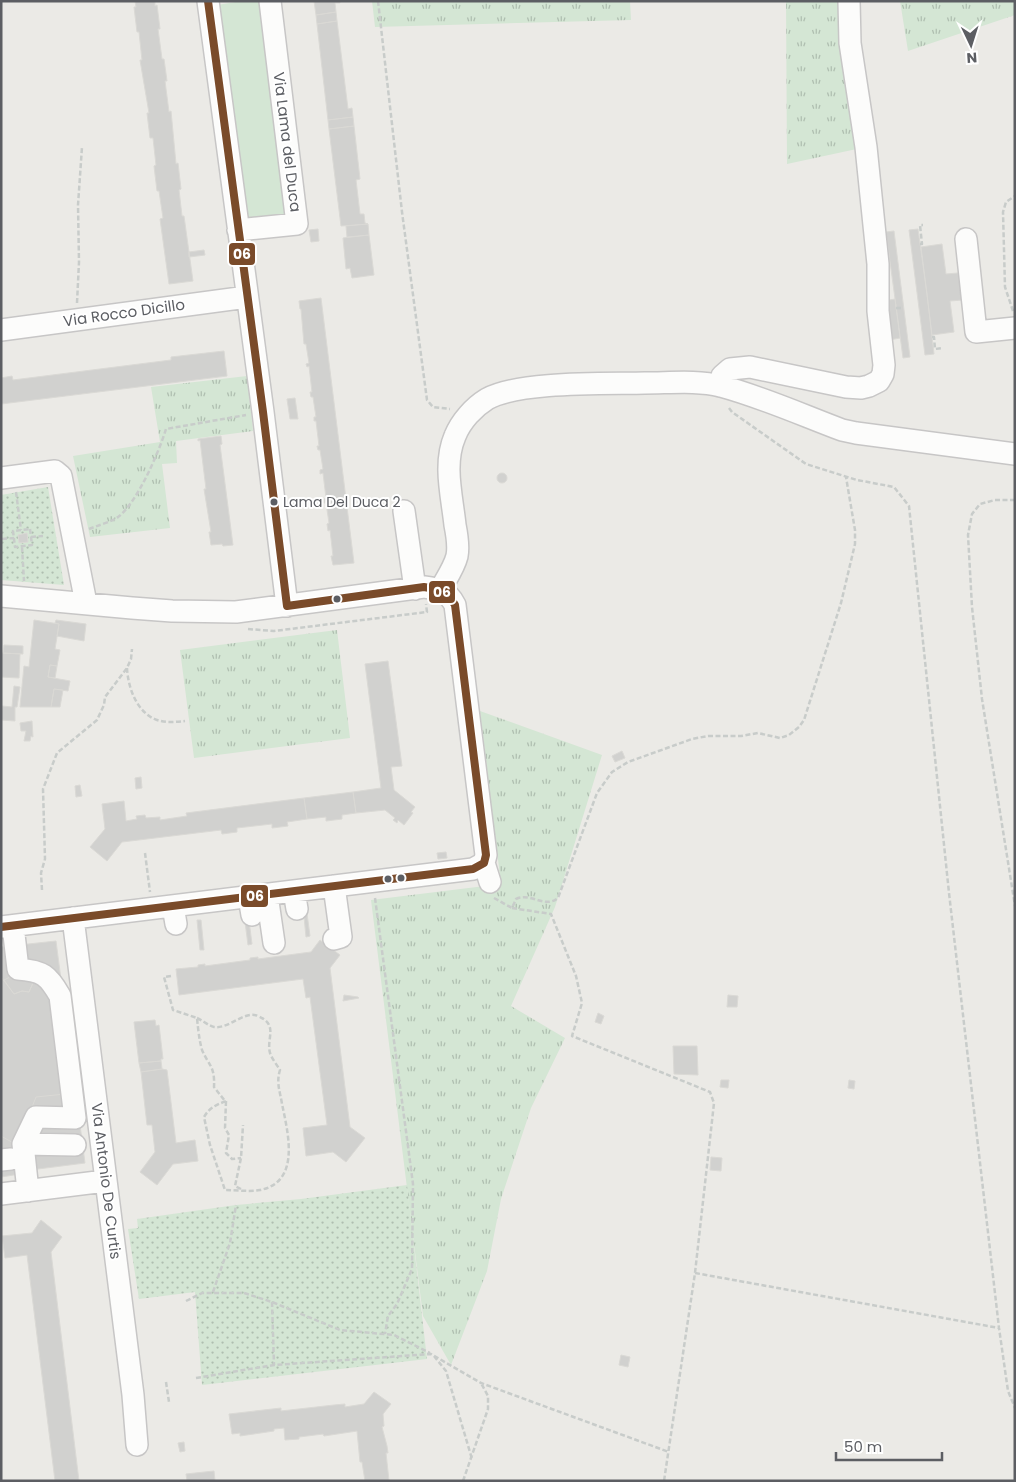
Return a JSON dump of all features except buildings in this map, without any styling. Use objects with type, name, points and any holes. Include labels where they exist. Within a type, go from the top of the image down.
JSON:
[{"type":"street","points":[[208,1],[287,606]]},
{"type":"street","name":"Via Lama del Duca","points":[[238,230],[298,224],[270,1]]},
{"type":"street","points":[[720,386],[722,376],[730,369],[740,367],[773,371],[846,387],[860,388],[869,386],[879,380],[883,374],[884,365],[878,311],[878,264],[866,148],[850,43],[849,1]]},
{"type":"street","points":[[966,239],[976,332],[1015,328]]},
{"type":"street","name":"Via Rocco Dicillo","points":[[1,330],[247,297]]},
{"type":"street","points":[[426,589],[453,568],[457,549],[448,468],[455,434],[468,415],[488,399],[511,391],[597,384],[693,383],[720,386],[842,430],[909,441],[1009,452]]},
{"type":"street","points":[[8,477],[56,471],[61,476],[86,603]]},
{"type":"street","points":[[404,511],[426,589]]},
{"type":"street","points":[[1,596],[172,611],[227,612],[426,589],[450,596],[455,605],[487,872],[434,866],[256,902],[208,894],[164,908],[117,906],[73,918],[7,926],[18,969],[35,970],[51,980],[60,996],[76,1118],[36,1117],[12,1154]]},
{"type":"street","points":[[331,886],[341,937],[334,938]]},
{"type":"street","points":[[256,902],[274,943]]},
{"type":"street","name":"Via Antonio De Curtis","points":[[73,918],[133,1395],[137,1445]]},
{"type":"street","points":[[12,1154],[74,1145]]},
{"type":"street","points":[[12,1154],[28,1191]]},
{"type":"street","points":[[1,1194],[106,1181]]},
{"type":"path","points":[[378,1],[402,212],[427,400],[434,407],[455,410],[468,415]]},
{"type":"path","points":[[76,320],[79,262],[78,205],[82,148]]},
{"type":"path","points":[[1015,196],[1006,202],[1003,220],[1005,287],[1015,316]]},
{"type":"path","points":[[920,244],[922,244],[920,225],[923,225]]},
{"type":"path","points":[[896,308],[903,308]]},
{"type":"path","points":[[932,337],[934,337],[935,349],[942,348]]},
{"type":"path","points":[[720,386],[721,396],[732,412],[806,464],[894,487],[910,506],[948,893],[999,1328],[1008,1390],[1015,1408]]},
{"type":"path","points":[[72,537],[118,518],[136,497],[160,450],[166,429],[263,412]]},
{"type":"path","points":[[512,908],[516,899],[522,897],[545,903],[555,901],[558,898],[597,792],[612,772],[628,762],[692,739],[708,736],[740,736],[758,733],[780,738],[789,735],[799,727],[804,720],[841,603],[855,544],[846,476]]},
{"type":"path","points":[[8,477],[21,530]]},
{"type":"path","points":[[1015,500],[994,500],[980,504],[972,514],[968,535],[972,607],[982,698],[1015,906]]},
{"type":"path","points":[[30,529],[32,545],[15,547],[13,531],[21,530],[30,529]]},
{"type":"path","points":[[31,537],[43,536]]},
{"type":"path","points":[[2,539],[14,538]]},
{"type":"path","points":[[22,546],[26,598]]},
{"type":"path","points":[[244,629],[274,631],[427,612],[426,589]]},
{"type":"path","points":[[42,890],[41,874],[45,859],[43,789],[56,753],[97,720],[104,705],[105,696],[127,668],[131,659],[132,649]]},
{"type":"path","points":[[127,668],[127,677],[133,694],[137,704],[145,713],[157,720],[169,722],[185,721]]},
{"type":"path","points":[[145,854],[164,908]]},
{"type":"path","points":[[487,872],[494,899],[512,908],[551,914],[576,976],[582,1003],[572,1036],[710,1092],[714,1103],[695,1274],[664,1481]]},
{"type":"path","points":[[331,886],[413,1184],[412,1269],[398,1304],[388,1316],[385,1334]]},
{"type":"path","points":[[171,976],[164,977],[172,1010],[197,1018],[213,1027],[231,1024],[254,1014],[262,1018],[270,1026],[270,1053],[280,1070],[277,1081],[287,1128],[289,1154],[284,1174],[262,1190],[225,1190],[204,1124],[204,1117],[207,1111],[215,1105],[226,1101]]},
{"type":"path","points":[[197,1018],[199,1038],[203,1051],[211,1064],[214,1087],[226,1101],[225,1128],[229,1135],[226,1153],[232,1159],[241,1158]]},
{"type":"path","points":[[243,1125],[241,1158],[236,1186],[243,1190]]},
{"type":"path","points":[[213,1292],[230,1243],[236,1205]]},
{"type":"path","points":[[695,1274],[999,1328]]},
{"type":"path","points":[[186,1301],[202,1293],[244,1294],[272,1302],[340,1330],[394,1335],[481,1383],[669,1452]]},
{"type":"path","points":[[272,1302],[274,1365]]},
{"type":"path","points":[[196,1378],[274,1365],[431,1354]]},
{"type":"path","points":[[431,1354],[446,1371],[472,1459]]},
{"type":"path","points":[[166,1382],[169,1402]]},
{"type":"path","points":[[463,1481],[488,1409],[488,1396],[481,1383]]},
{"type":"green space","points":[[242,1],[261,1],[289,216],[245,222],[217,5]]},
{"type":"green space","points":[[372,1],[630,1],[631,20],[375,27]]},
{"type":"green space","points":[[786,1],[849,1],[866,147],[787,164]]},
{"type":"green space","points":[[900,1],[1015,1],[1015,15],[908,51]]},
{"type":"green space","points":[[247,376],[253,431],[176,441],[177,463],[162,464],[170,528],[90,537],[73,456],[160,442],[151,387]]},
{"type":"green space","points":[[48,487],[64,585],[1,580],[1,495]]},
{"type":"green space","points":[[337,630],[350,738],[194,758],[180,650]]},
{"type":"green space","points":[[480,711],[602,755],[555,907],[511,1006],[565,1038],[531,1108],[501,1199],[487,1271],[451,1365],[423,1316],[371,900],[501,884]]},
{"type":"green space","points":[[407,1185],[427,1359],[202,1385],[195,1292],[139,1299],[128,1229],[138,1228],[137,1219],[236,1205],[301,1199]]},
{"type":"transit line","name":"06","points":[[1,927],[473,869],[484,863],[486,855],[455,605],[449,597],[442,592],[424,587],[287,606],[208,1]]},
{"type":"place","name":"Lama Del Duca 2","points":[[274,502]]}]
